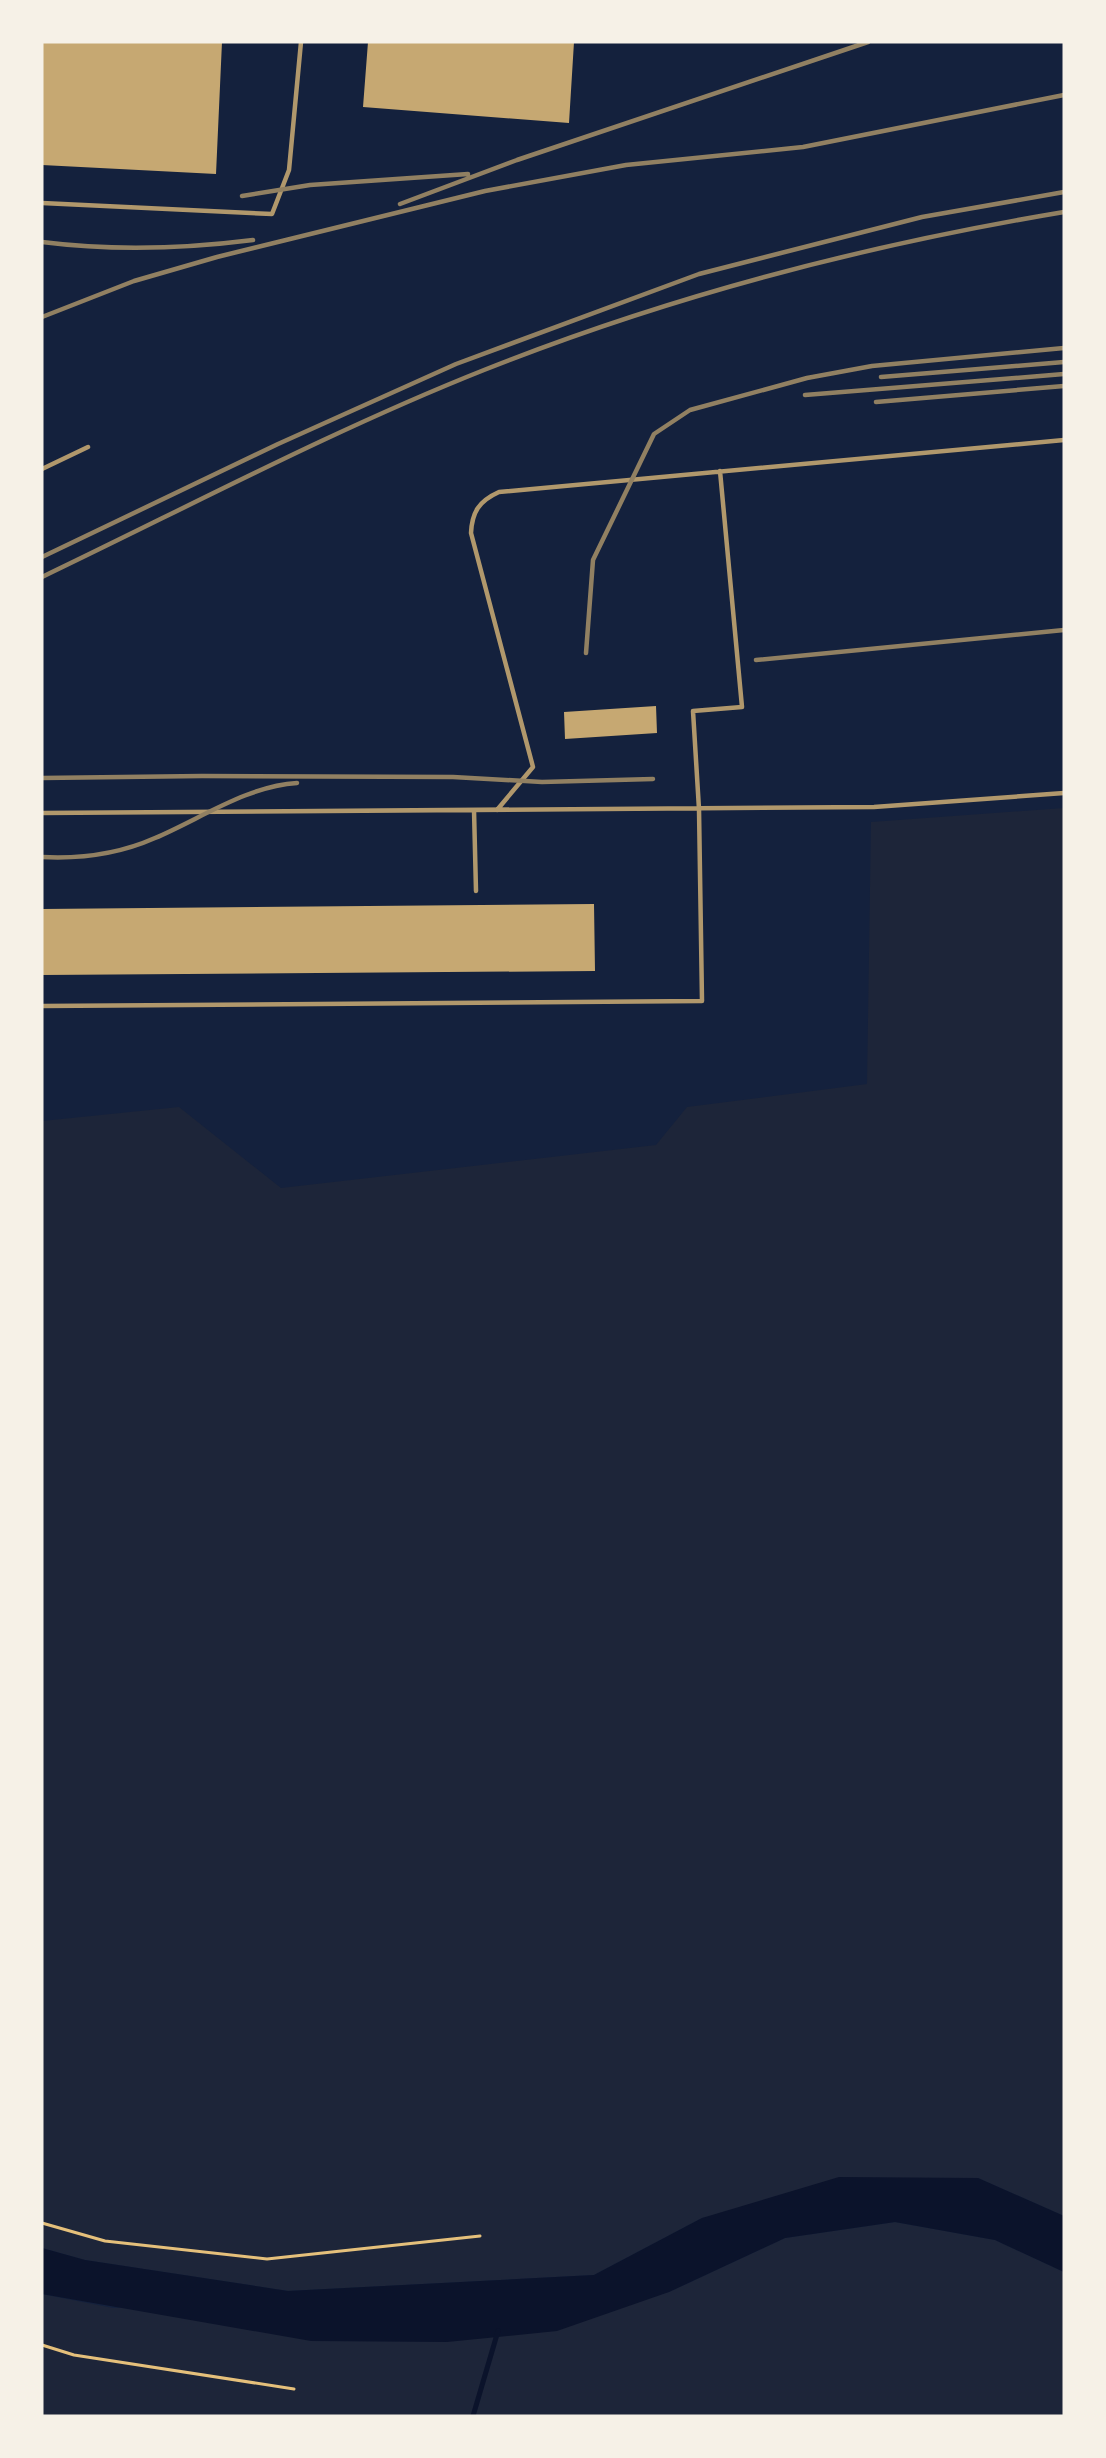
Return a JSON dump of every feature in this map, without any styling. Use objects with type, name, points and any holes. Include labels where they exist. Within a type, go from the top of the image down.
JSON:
[{"type":"lane","points":[[42,203],[272,214],[289,170],[301,42]]},
{"type":"lane","points":[[497,810],[533,767],[471,533],[472,519],[477,507],[487,498],[499,492],[1064,440]]},
{"type":"lane","points":[[42,469],[88,447]]},
{"type":"lane","points":[[42,1006],[702,1001],[699,809],[693,711],[742,707],[720,471]]},
{"type":"lane","points":[[42,813],[874,807],[1064,793]]},
{"type":"lane","points":[[474,810],[476,891]]},
{"type":"path","points":[[42,2223],[105,2241],[267,2259],[480,2236]]},
{"type":"path","points":[[42,2345],[74,2355],[294,2389]]},
{"type":"shaded area","points":[[1064,808],[1064,2216],[978,2178],[702,2218],[594,2275],[288,2291],[85,2260],[42,2248],[42,1121],[179,1107],[281,1188],[656,1145],[687,1107],[867,1084],[871,822]]},
{"type":"shaded area","points":[[839,2177],[978,2178],[1064,2216],[1064,2272],[995,2240],[895,2222],[785,2238],[669,2292],[557,2331],[447,2342],[311,2341],[42,2294],[42,2248],[85,2260],[288,2291],[594,2275],[702,2218]]},
{"type":"shaded area","points":[[895,2222],[995,2240],[1064,2272],[1064,2416],[42,2416],[42,2294],[113,2308],[669,2292],[785,2238]]},
{"type":"building","points":[[42,42],[222,42],[216,174],[42,165]]},
{"type":"building","points":[[368,42],[574,42],[569,123],[363,107]]},
{"type":"building","points":[[656,706],[657,733],[565,739],[564,712]]},
{"type":"building","points":[[594,904],[595,971],[42,975],[42,909]]},
{"type":"waterway","points":[[473,2416],[498,2331]]},
{"type":"railway","points":[[400,204],[517,160],[868,42]]},
{"type":"railway","points":[[42,317],[134,281],[217,257],[485,191],[626,165],[803,147],[1064,95]]},
{"type":"railway","points":[[242,196],[310,185],[468,174]]},
{"type":"railway","points":[[42,557],[278,444],[456,364],[699,274],[922,217],[1064,192]]},
{"type":"railway","points":[[42,577],[372,418],[554,343],[697,296],[843,257],[916,240],[1064,212]]},
{"type":"railway","points":[[42,242],[95,247],[148,248],[253,240]]},
{"type":"railway","points":[[586,653],[593,560],[654,434],[690,410],[807,378],[872,366],[1064,348]]},
{"type":"railway","points":[[881,377],[1064,362]]},
{"type":"railway","points":[[805,395],[1064,374]]},
{"type":"railway","points":[[876,402],[1064,386]]},
{"type":"railway","points":[[756,660],[1064,630]]},
{"type":"railway","points":[[42,778],[453,777],[542,782],[653,779]]},
{"type":"railway","points":[[42,857],[85,856],[128,848],[260,790],[297,783]]}]
